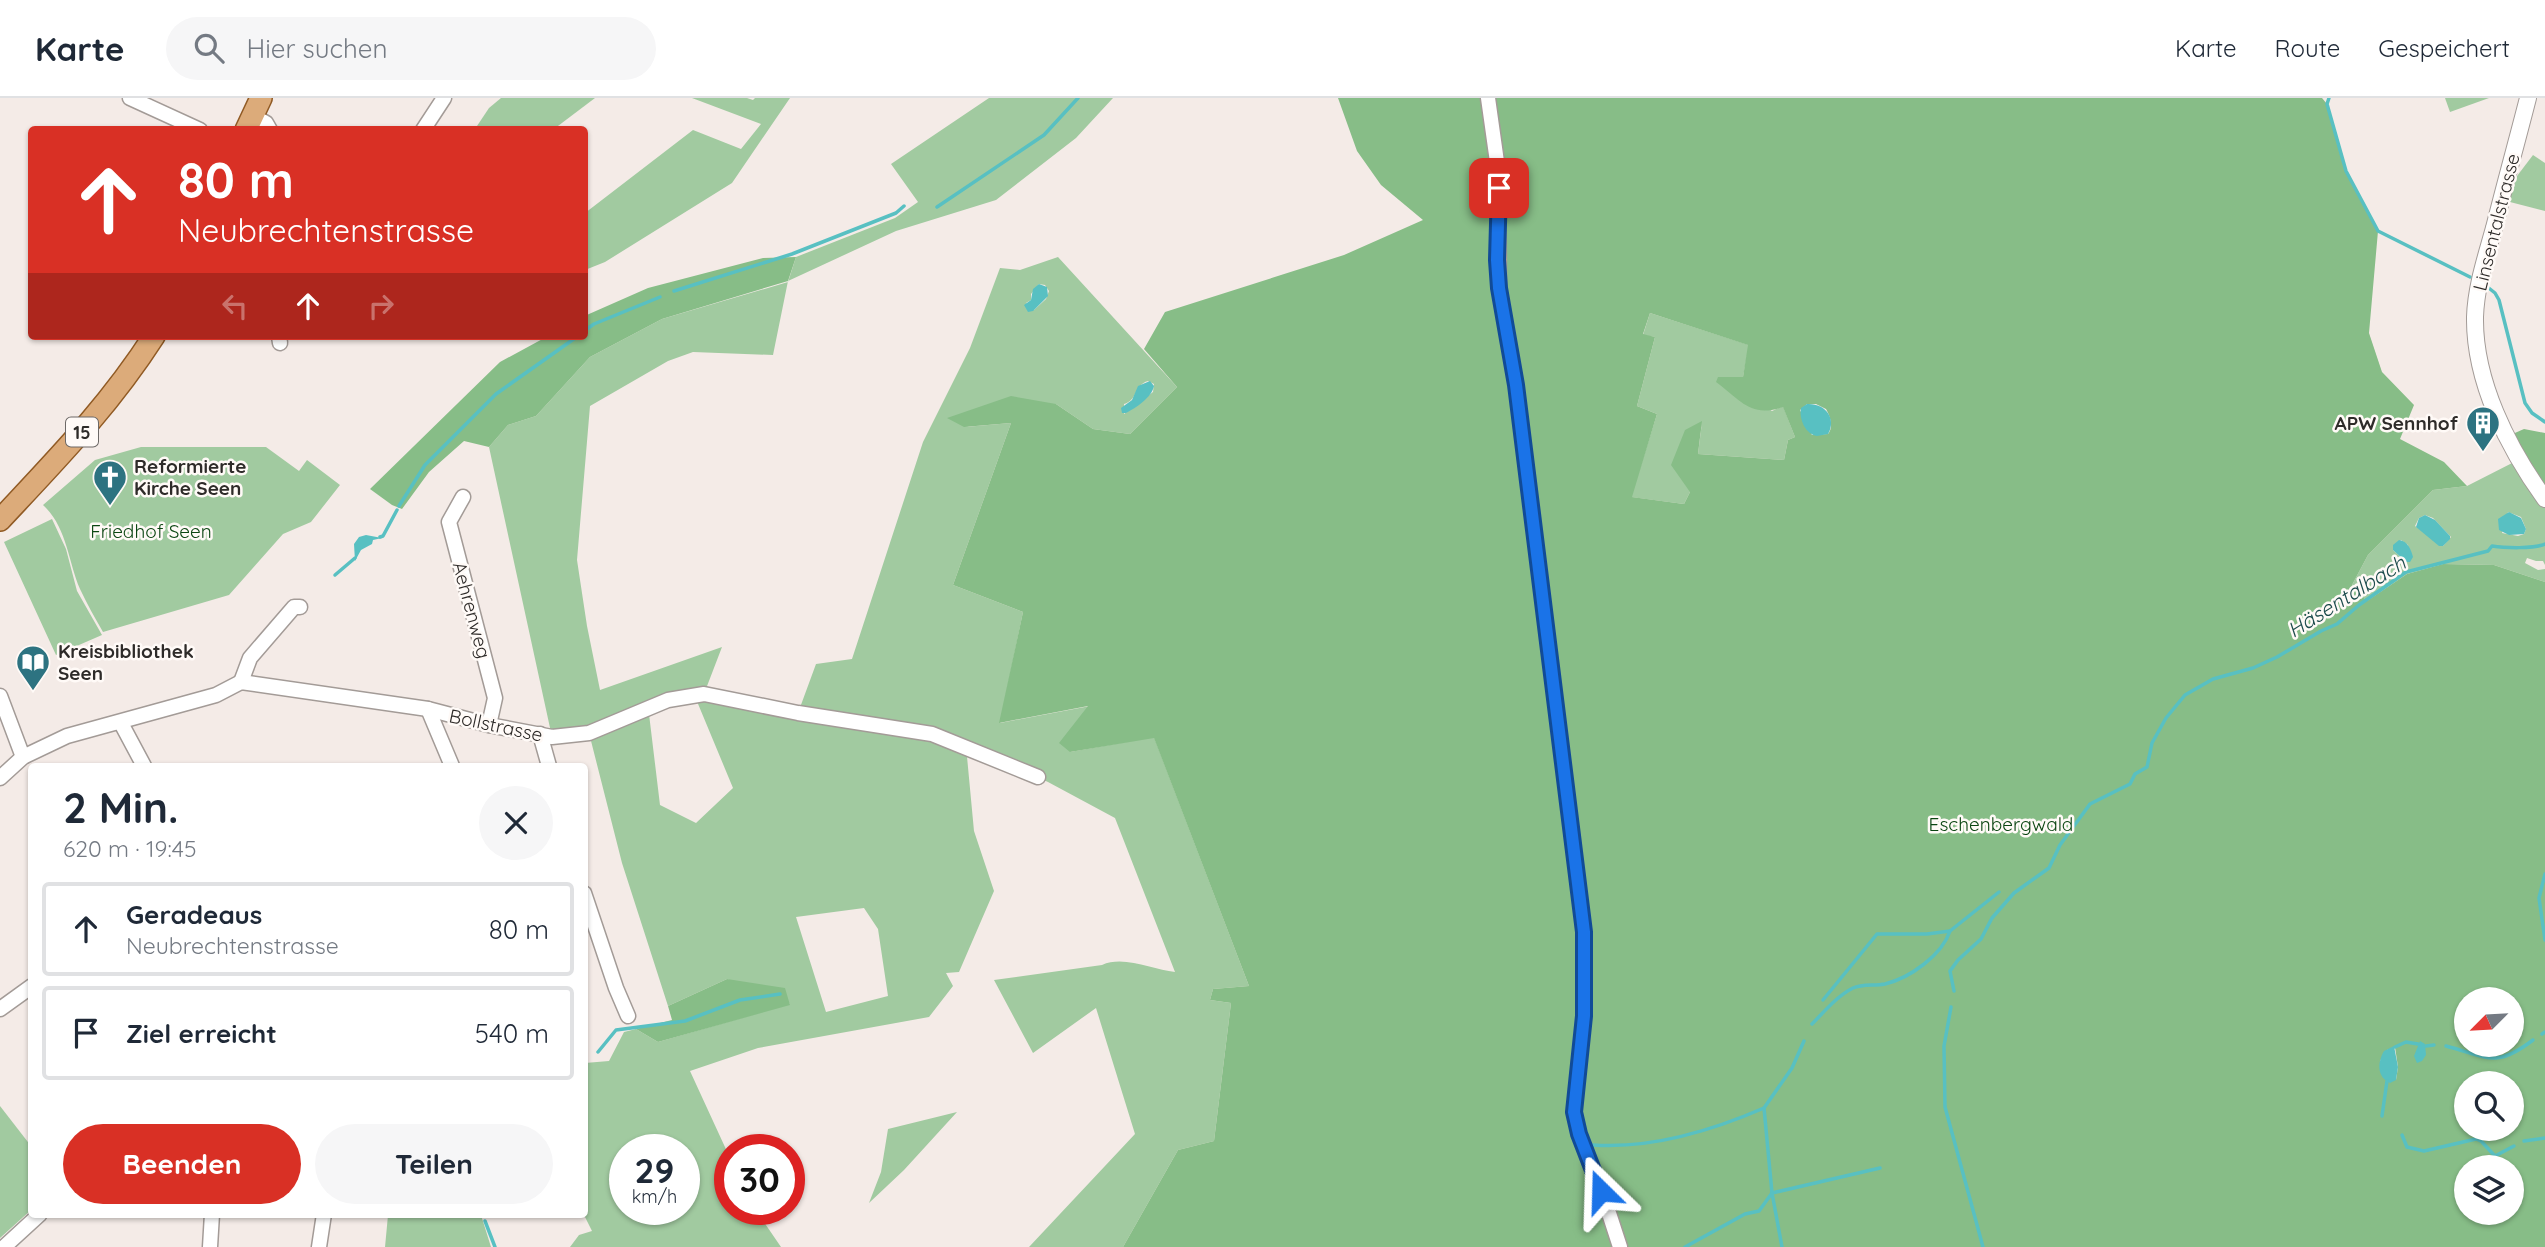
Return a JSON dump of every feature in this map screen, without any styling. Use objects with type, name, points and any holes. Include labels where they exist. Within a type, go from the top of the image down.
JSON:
[{"type":"main road","name":"15","points":[[0,520],[97,415],[125,381],[151,340]]},
{"type":"street","points":[[130,98],[191,126]]},
{"type":"street","points":[[426,126],[444,98]]},
{"type":"street","points":[[1488,98],[1498,169],[1499,288],[1516,385],[1584,932],[1585,1000],[1573,1104],[1574,1120],[1620,1247]]},
{"type":"street","name":"Linsentalstrasse","points":[[2528,98],[2481,274],[2476,305],[2476,332],[2480,364],[2493,403],[2519,459],[2545,499]]},
{"type":"street","points":[[253,114],[268,126]]},
{"type":"street","name":"Aehrenweg","points":[[463,497],[449,522],[495,698],[489,725]]},
{"type":"street","points":[[0,778],[23,757],[67,736],[216,695],[241,682],[250,658],[294,607],[300,607]]},
{"type":"street","name":"Bollstrasse","points":[[241,682],[428,709],[489,725],[552,737],[589,733],[668,700],[704,694],[798,713],[932,734],[1038,777]]},
{"type":"street","points":[[0,696],[23,757]]},
{"type":"street","points":[[428,709],[451,763]]},
{"type":"street","points":[[121,723],[142,763]]},
{"type":"street","points":[[540,734],[548,763]]},
{"type":"street","points":[[588,905],[628,1016]]},
{"type":"street","points":[[0,1009],[28,989]]},
{"type":"street","points":[[5,1247],[36,1218]]},
{"type":"street","points":[[210,1247],[212,1218]]},
{"type":"street","points":[[319,1247],[323,1218]]},
{"type":"green space","points":[[501,98],[595,98],[558,126],[477,126],[489,108]]},
{"type":"green space","points":[[692,98],[790,98],[732,183],[605,262],[588,269],[588,211],[693,130],[741,149],[761,124]]},
{"type":"green space","points":[[989,98],[1113,98],[1076,138],[996,200],[896,231],[788,281],[796,257],[895,218],[918,202],[891,164]]},
{"type":"green space","name":"Eschenbergwald","points":[[1338,98],[2322,98],[2327,104],[2346,171],[2378,231],[2369,333],[2382,372],[2414,405],[2400,439],[2444,462],[2467,486],[2433,490],[2368,555],[2352,585],[2367,601],[2407,574],[2443,564],[2494,565],[2545,582],[2545,1247],[1123,1247],[1178,1150],[1214,1141],[1231,1003],[1210,1000],[1213,989],[1249,986],[1154,738],[1070,752],[1059,743],[1088,706],[999,723],[1023,612],[953,585],[1011,423],[964,427],[947,418],[1011,396],[1056,404],[1093,429],[1130,434],[1177,387],[1144,349],[1165,312],[1344,255],[1423,220],[1381,185],[1357,151]],"holes":[[[1650,313],[1748,345],[1743,377],[1718,377],[1716,382],[1754,409],[1772,410],[1783,407],[1795,437],[1788,440],[1784,460],[1698,454],[1702,421],[1685,430],[1671,465],[1690,492],[1684,504],[1632,497],[1657,414],[1637,406],[1655,337],[1643,334]],[[1807,404],[1816,404],[1826,409],[1831,422],[1828,434],[1812,435],[1800,410]],[[2395,1047],[2398,1067],[2396,1080],[2380,1061],[2387,1050]]]},
{"type":"green space","points":[[2445,98],[2489,98],[2450,112]]},
{"type":"green space","points":[[2533,155],[2545,163],[2545,211],[2510,202],[2514,180]]},
{"type":"green space","points":[[796,257],[788,281],[662,319],[590,357],[536,416],[508,425],[489,447],[464,441],[429,472],[402,509],[370,489],[500,362],[541,340],[588,340],[588,315],[648,288],[763,258]]},
{"type":"green space","points":[[1058,257],[1177,387],[1130,434],[1093,429],[1056,404],[965,427],[1011,423],[953,585],[1023,612],[1000,723],[1090,706],[1070,752],[1154,737],[1249,986],[1213,989],[1210,1000],[1231,1003],[1214,1141],[1178,1150],[1123,1247],[1029,1247],[1135,1134],[1096,1008],[1033,1053],[994,980],[1111,962],[1139,964],[1175,972],[1115,818],[1048,782],[966,746],[974,831],[994,891],[959,972],[946,973],[953,986],[929,1017],[758,1048],[690,1071],[719,1134],[714,1134],[714,1225],[766,1225],[781,1247],[570,1247],[579,1235],[592,1231],[586,1218],[588,1218],[588,1063],[609,1061],[624,1032],[636,1029],[658,1042],[790,1004],[727,979],[668,1006],[622,863],[589,733],[552,737],[489,447],[508,425],[536,416],[590,357],[662,319],[788,282],[773,355],[693,352],[668,361],[590,406],[577,560],[600,690],[722,647],[704,694],[649,714],[660,805],[696,823],[733,788],[696,699],[798,713],[816,664],[852,659],[923,442],[970,348],[1000,268],[1020,270]],"holes":[[[1039,284],[1045,285],[1049,291],[1046,299],[1034,310],[1026,303],[1031,300],[1031,294]],[[1148,381],[1154,384],[1153,392],[1124,414],[1124,404],[1132,399],[1140,386]],[[864,908],[878,929],[888,996],[826,1012],[796,917]]]},
{"type":"green space","points":[[1650,313],[1749,345],[1743,377],[1719,377],[1772,411],[1783,406],[1795,437],[1788,440],[1784,460],[1698,454],[1702,422],[1690,492],[1684,504],[1631,497],[1657,414],[1637,406],[1655,337],[1643,335]]},
{"type":"green space","points":[[2524,429],[2545,433],[2545,499],[2508,436]]},
{"type":"green space","name":"Friedhof Seen","points":[[141,447],[266,447],[299,471],[307,460],[340,485],[311,522],[283,534],[229,595],[103,632],[80,589],[57,523],[43,505],[95,460]]},
{"type":"green space","points":[[2520,459],[2545,499],[2545,565],[2543,561],[2527,558],[2525,563],[2538,570],[2545,569],[2545,582],[2494,565],[2443,564],[2407,574],[2367,601],[2352,585],[2368,555],[2433,490],[2467,486]],"holes":[[[2508,512],[2521,517],[2526,529],[2524,534],[2518,536],[2502,533]],[[2425,515],[2433,518],[2451,537],[2443,546],[2415,526],[2419,518]],[[2401,540],[2408,545],[2410,562],[2393,550]]]},
{"type":"green space","points":[[52,519],[66,549],[77,591],[102,635],[56,655],[4,542]]},
{"type":"green space","points":[[727,979],[785,988],[790,1005],[658,1042],[636,1029],[672,1020],[668,1006]]},
{"type":"green space","points":[[0,1106],[28,1142],[28,1213],[0,1238]]},
{"type":"green space","points":[[957,1112],[904,1170],[869,1203],[881,1172],[888,1129]]},
{"type":"green space","points":[[388,1218],[482,1218],[491,1247],[385,1247]]},
{"type":"water","points":[[1039,284],[1047,287],[1048,296],[1033,311],[1028,312],[1024,305],[1031,300],[1033,289]]},
{"type":"water","points":[[1150,381],[1154,386],[1147,398],[1130,411],[1122,413],[1121,408],[1132,400],[1138,386]]},
{"type":"water","points":[[1807,404],[1819,406],[1828,413],[1831,422],[1828,434],[1817,436],[1806,429],[1801,408]]},
{"type":"water","points":[[2509,512],[2521,518],[2526,529],[2524,534],[2509,535],[2499,530],[2498,519]]},
{"type":"water","points":[[2425,515],[2435,520],[2450,536],[2443,546],[2439,546],[2416,527],[2419,518]]},
{"type":"water","points":[[366,535],[382,538],[373,540],[372,544],[361,550],[355,561],[354,544],[359,537]]},
{"type":"water","points":[[2399,540],[2405,542],[2410,549],[2413,557],[2410,562],[2406,562],[2393,550],[2393,545]]},
{"type":"water","points":[[2420,1041],[2425,1044],[2426,1055],[2417,1063],[2414,1056]]},
{"type":"water","points":[[2394,1046],[2398,1067],[2396,1080],[2390,1083],[2383,1077],[2379,1065],[2384,1051]]},
{"type":"waterway","points":[[937,207],[1044,135],[1078,98]]},
{"type":"waterway","points":[[2329,98],[2327,104],[2346,171],[2378,231],[2470,277]]},
{"type":"waterway","points":[[674,291],[792,254],[896,213],[904,206]]},
{"type":"waterway","points":[[2485,285],[2499,300],[2525,403],[2532,413],[2545,422]]},
{"type":"waterway","points":[[588,328],[660,297]]},
{"type":"waterway","points":[[399,506],[425,465],[496,394],[572,340]]},
{"type":"waterway","points":[[380,537],[397,510]]},
{"type":"waterway","name":"Häsentalbach","points":[[1954,991],[1950,971],[1958,960],[1981,939],[1992,918],[2014,893],[2049,868],[2060,845],[2090,804],[2130,784],[2135,774],[2147,767],[2152,743],[2166,718],[2185,695],[2213,679],[2253,668],[2277,657],[2337,624],[2406,572],[2488,551],[2492,546],[2512,548],[2545,544]]},
{"type":"waterway","points":[[335,575],[355,558]]},
{"type":"waterway","points":[[2545,874],[2539,898],[2545,940]]},
{"type":"waterway","name":"Häsentalbach","points":[[1823,1000],[1877,934],[1950,931],[1999,892]]},
{"type":"waterway","name":"Häsentalbach","points":[[1812,1024],[1847,991],[1860,986],[1885,984],[1914,971],[1933,957],[1950,931]]},
{"type":"waterway","points":[[598,1052],[616,1030],[685,1021],[740,1000],[780,994]]},
{"type":"waterway","name":"Häsentalbach","points":[[1951,1007],[1944,1046],[1945,1107],[1983,1247]]},
{"type":"waterway","points":[[2446,1046],[2482,1057],[2500,1058],[2533,1040]]},
{"type":"waterway","name":"Häsentalbach","points":[[1782,1247],[1772,1193],[1764,1108],[1792,1068],[1804,1041]]},
{"type":"waterway","points":[[2395,1047],[2406,1042],[2418,1044]]},
{"type":"waterway","points":[[2426,1046],[2434,1045]]},
{"type":"waterway","points":[[2382,1116],[2387,1081]]},
{"type":"waterway","points":[[1593,1145],[1615,1146],[1681,1137],[1764,1108]]},
{"type":"waterway","points":[[2402,1135],[2407,1147],[2424,1151],[2476,1139],[2495,1156],[2514,1146]]},
{"type":"waterway","points":[[2524,1141],[2545,1138]]},
{"type":"waterway","name":"Häsentalbach","points":[[1685,1247],[1745,1214],[1759,1211],[1772,1193],[1880,1168]]},
{"type":"waterway","points":[[485,1221],[495,1247]]},
{"type":"place","name":"APW Sennhof","points":[[2483,453]]},
{"type":"place","name":"Reformierte Kirche Seen","points":[[110,507]]},
{"type":"place","name":"Kreisbibliothek Seen","points":[[33,692]]},
{"type":"route","points":[[1499,188],[1499,288],[1516,385],[1584,932],[1584,1016],[1574,1096],[1574,1120],[1601,1191]]}]
